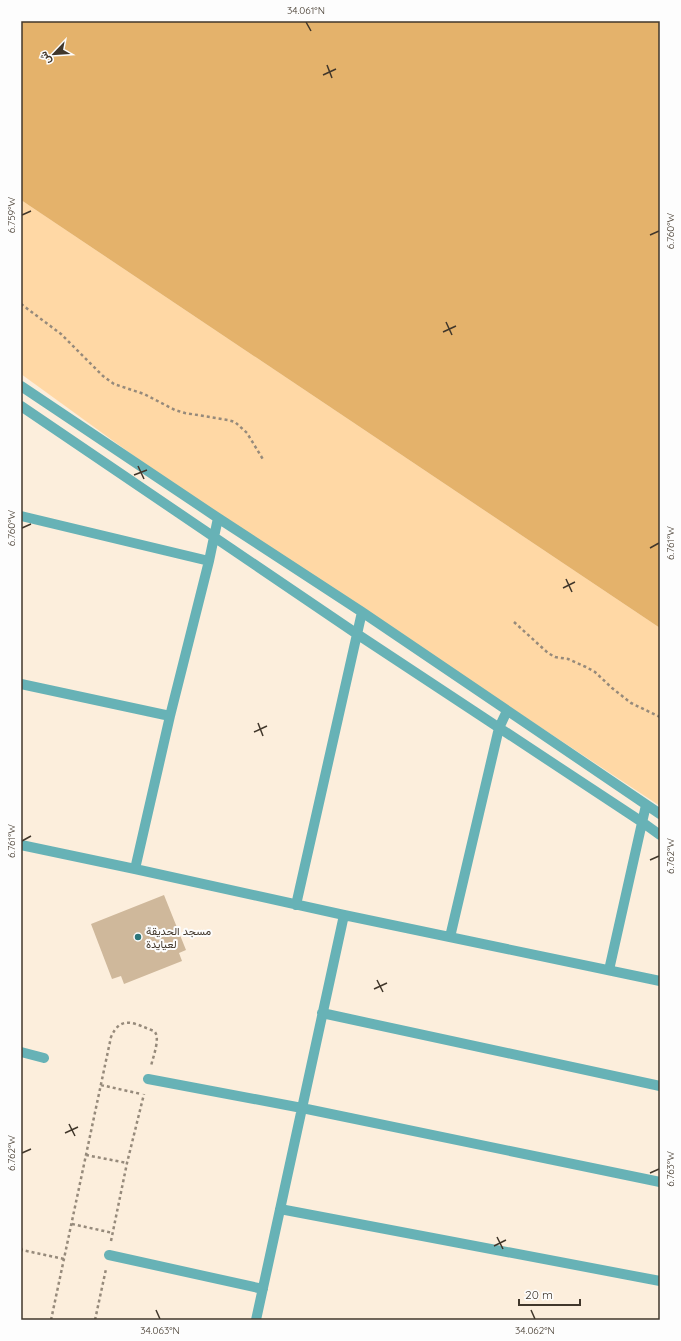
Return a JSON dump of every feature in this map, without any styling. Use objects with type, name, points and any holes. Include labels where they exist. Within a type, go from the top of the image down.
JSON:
[{"type":"street","points":[[21,386],[362,612],[660,814]]},
{"type":"street","points":[[21,406],[357,634],[660,835]]},
{"type":"street","points":[[21,516],[209,561]]},
{"type":"street","points":[[135,869],[218,518]]},
{"type":"street","points":[[296,905],[362,612]]},
{"type":"street","points":[[21,684],[170,716]]},
{"type":"street","points":[[450,937],[499,728],[507,711]]},
{"type":"street","points":[[609,970],[646,805]]},
{"type":"street","points":[[21,845],[660,982]]},
{"type":"street","points":[[256,1320],[344,915]]},
{"type":"street","points":[[322,1013],[660,1086]]},
{"type":"street","points":[[21,1052],[44,1058]]},
{"type":"street","points":[[148,1079],[302,1108],[660,1182]]},
{"type":"street","points":[[280,1209],[660,1281]]},
{"type":"street","points":[[109,1255],[263,1289]]},
{"type":"path","points":[[21,304],[61,334],[103,376],[114,384],[144,394],[175,410],[235,422],[247,433],[264,461]]},
{"type":"path","points":[[514,622],[548,653],[555,657],[573,661],[595,672],[631,703],[660,718]]},
{"type":"path","points":[[51,1320],[111,1037],[117,1027],[123,1022],[141,1026],[156,1033],[157,1036],[127,1163],[95,1320]]},
{"type":"path","points":[[101,1085],[144,1095]]},
{"type":"path","points":[[86,1155],[127,1163]]},
{"type":"path","points":[[72,1224],[113,1233]]},
{"type":"path","points":[[21,1248],[22,1250],[64,1259]]},
{"type":"shaded area","points":[[21,21],[660,21],[660,628],[21,200]]},
{"type":"shaded area","points":[[21,200],[660,628],[660,806],[185,493],[21,374]]},
{"type":"building","name":"مسجد الحديقة لعيايدة","points":[[164,895],[186,950],[179,953],[182,961],[124,984],[121,976],[112,979],[91,924]]},
{"type":"place","name":"مسجد الحديقة لعيايدة","points":[[138,937]]}]
